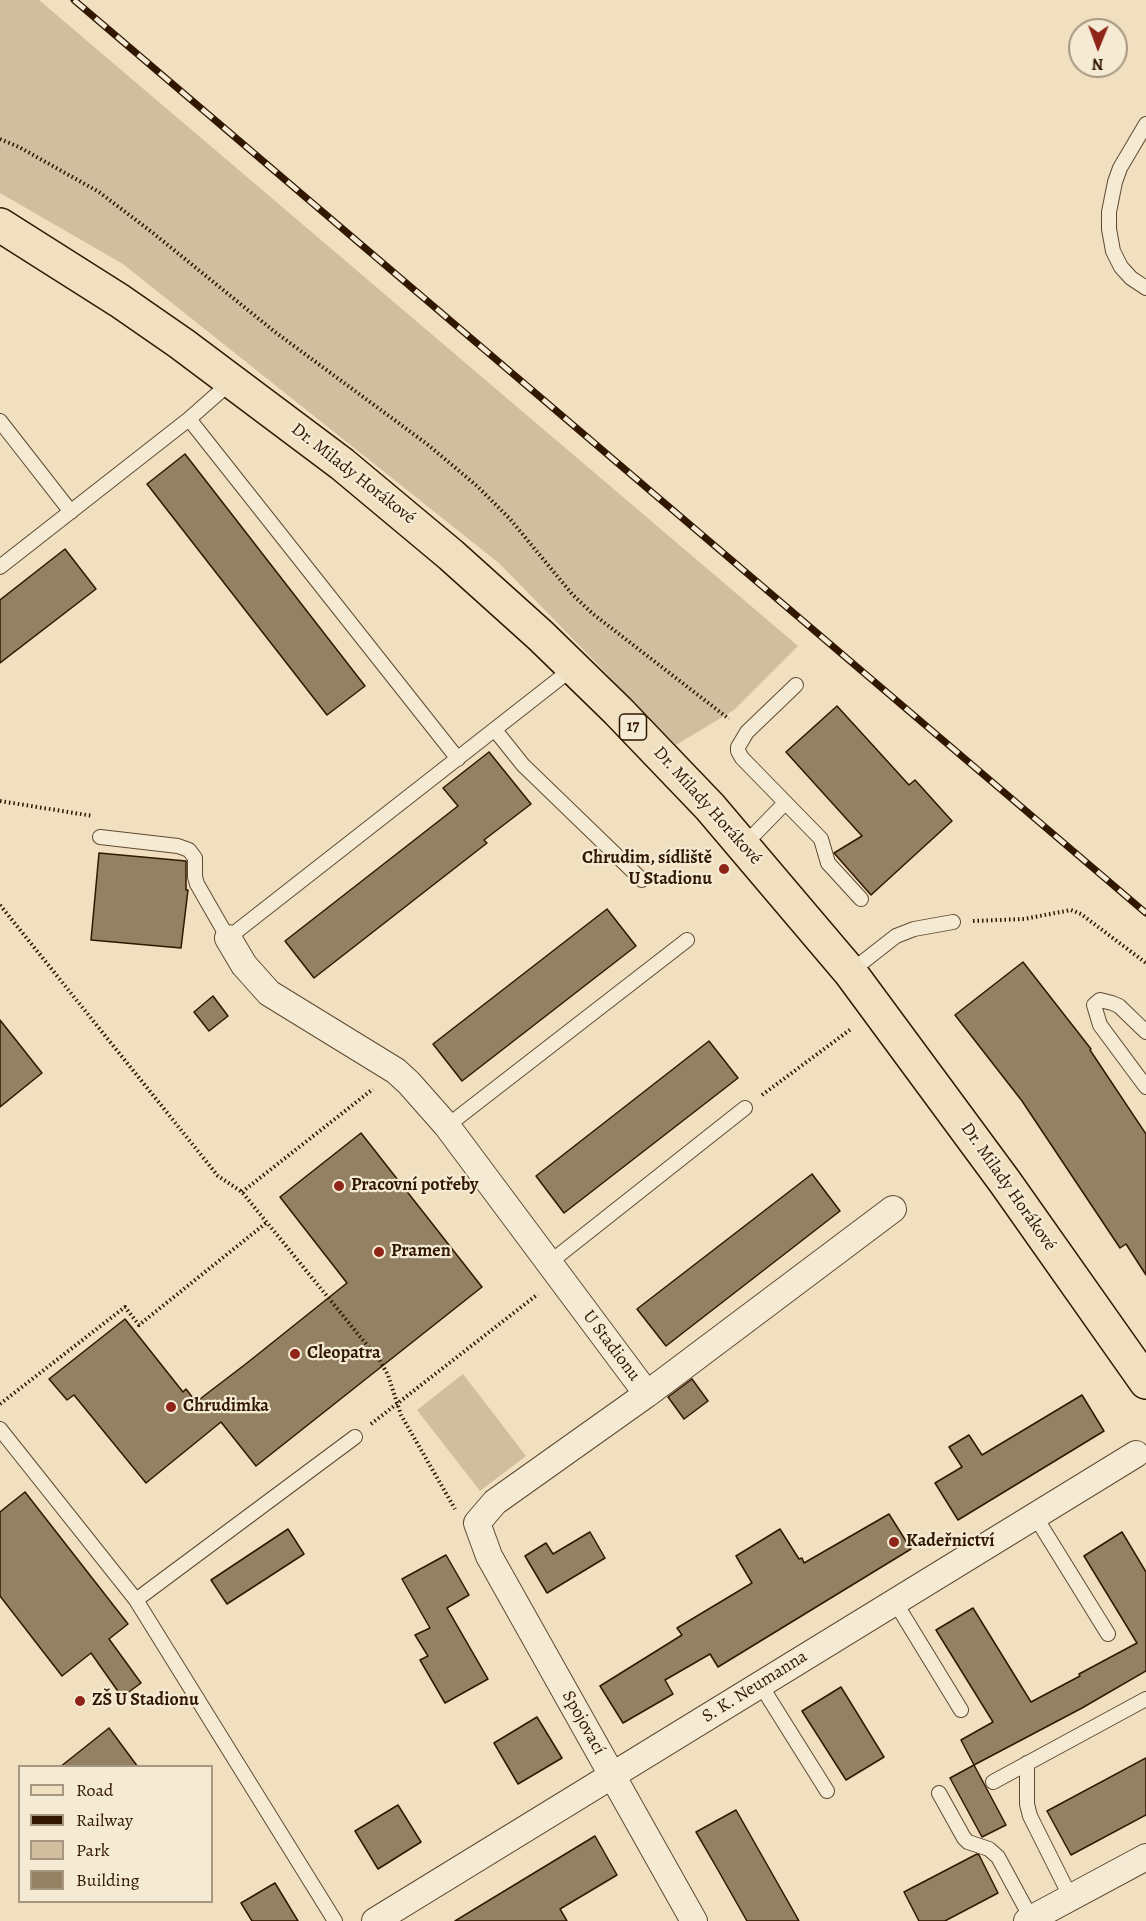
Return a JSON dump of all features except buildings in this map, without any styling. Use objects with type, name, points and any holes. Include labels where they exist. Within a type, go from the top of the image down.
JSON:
[{"type":"main road","name":"Dr. Milady Horákové","points":[[0,225],[120,301],[233,380],[395,506],[452,555],[618,711],[711,807],[850,972],[1005,1182],[1139,1373],[1146,1398]]},
{"type":"street","name":"U Stadionu","points":[[228,938],[244,965],[269,993],[396,1071],[410,1083],[447,1126],[647,1394],[495,1502],[477,1523]]},
{"type":"street","points":[[647,1394],[893,1209]]},
{"type":"street","name":"S. K. Neumanna","points":[[375,1921],[1136,1454]]},
{"type":"street","name":"Spojovací","points":[[477,1523],[489,1556],[694,1921]]},
{"type":"street","points":[[1029,1920],[1146,1857]]},
{"type":"lane","points":[[1146,124],[1125,159],[1115,182],[1109,212],[1113,251],[1121,267],[1131,278],[1146,288]]},
{"type":"lane","points":[[0,567],[189,419],[233,380]]},
{"type":"lane","points":[[189,419],[458,759]]},
{"type":"lane","points":[[0,421],[71,512]]},
{"type":"lane","points":[[103,837],[189,849],[195,858],[197,884],[228,938],[573,668]]},
{"type":"lane","points":[[796,685],[747,732],[738,747],[740,755],[821,839],[828,863],[861,900]]},
{"type":"lane","points":[[495,730],[523,765],[642,880]]},
{"type":"lane","points":[[744,845],[785,802]]},
{"type":"lane","points":[[850,972],[896,936],[914,929],[953,922]]},
{"type":"lane","points":[[447,1126],[687,940]]},
{"type":"lane","points":[[1146,1032],[1112,1002],[1100,1000],[1095,1005],[1094,1011],[1100,1025],[1146,1087]]},
{"type":"lane","points":[[554,1270],[745,1108]]},
{"type":"lane","points":[[0,1429],[136,1600],[335,1921]]},
{"type":"lane","points":[[136,1600],[355,1437]]},
{"type":"lane","points":[[1035,1516],[1108,1635]]},
{"type":"lane","points":[[895,1602],[961,1710]]},
{"type":"lane","points":[[760,1684],[827,1791]]},
{"type":"lane","points":[[993,1782],[1146,1700]]},
{"type":"lane","points":[[1027,1763],[1027,1804],[1030,1816],[1071,1898]]},
{"type":"lane","points":[[939,1793],[964,1838],[968,1842],[989,1849],[998,1857],[1029,1920]]},
{"type":"path","points":[[0,139],[19,147],[99,192],[275,332],[427,444],[477,486],[510,519],[572,594],[593,614],[747,732]]},
{"type":"path","points":[[0,801],[107,818],[103,837]]},
{"type":"path","points":[[0,905],[218,1176],[242,1192],[380,1361],[388,1375],[396,1404],[455,1509],[477,1523]]},
{"type":"path","points":[[953,922],[1024,920],[1071,910],[1082,914],[1146,963]]},
{"type":"path","points":[[745,1108],[851,1029]]},
{"type":"path","points":[[242,1192],[396,1071]]},
{"type":"path","points":[[0,1404],[125,1307],[139,1325],[267,1223]]},
{"type":"path","points":[[355,1437],[554,1270]]},
{"type":"green space","points":[[0,0],[39,0],[798,646],[734,710],[676,745],[500,564],[123,264],[0,193]]},
{"type":"green space","points":[[463,1374],[526,1456],[480,1491],[417,1410]]},
{"type":"railway","points":[[74,0],[1146,913]]},
{"type":"place","name":"Chrudim, sídliště U Stadionu","points":[[724,869]]},
{"type":"place","name":"Pracovní potřeby","points":[[339,1186]]},
{"type":"place","name":"Pramen","points":[[379,1252]]},
{"type":"place","name":"Cleopatra","points":[[295,1354]]},
{"type":"place","name":"Chrudimka","points":[[171,1407]]},
{"type":"place","name":"Kadeřnictví","points":[[894,1542]]},
{"type":"place","name":"ZŠ U Stadionu","points":[[80,1701]]}]
